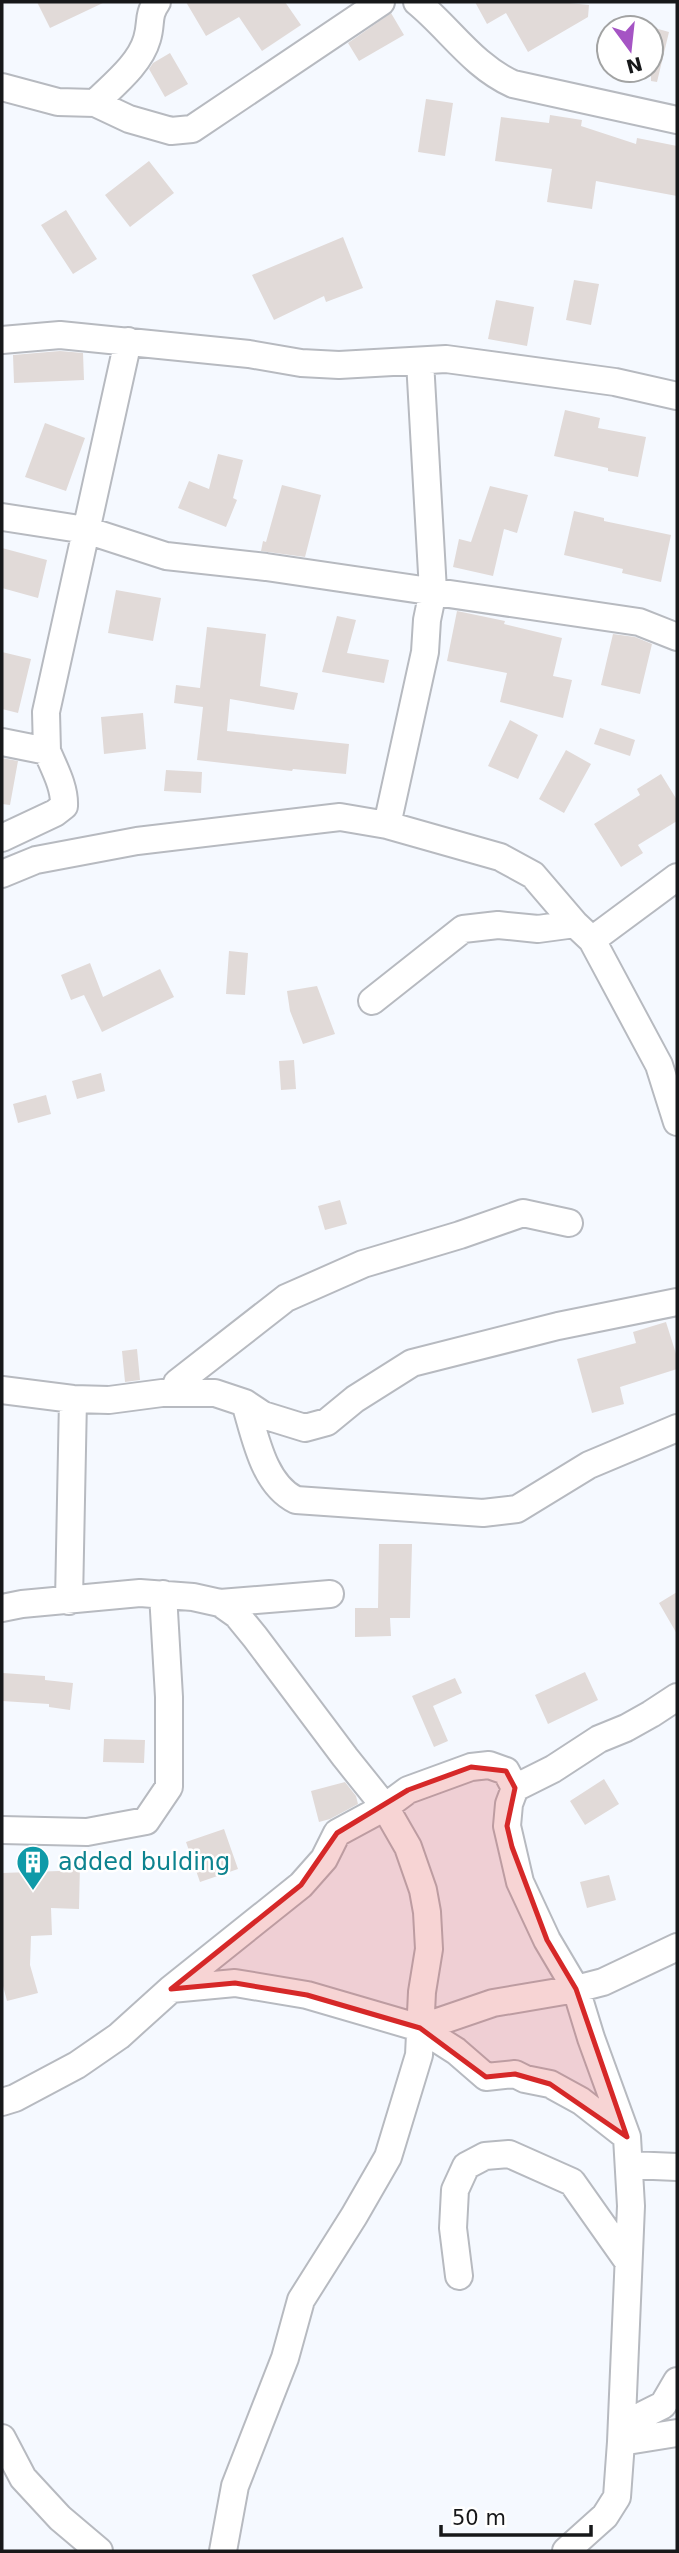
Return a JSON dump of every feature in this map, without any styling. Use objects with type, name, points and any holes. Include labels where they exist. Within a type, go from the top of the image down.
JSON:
[{"type":"street","points":[[95,103],[138,57],[148,39],[150,11],[157,2]]},
{"type":"street","points":[[2,87],[58,102],[95,103],[129,119],[171,131],[192,129],[380,2]]},
{"type":"street","points":[[418,2],[494,76],[513,84],[677,120]]},
{"type":"street","points":[[2,340],[60,335],[249,354],[301,363],[340,365],[446,359],[615,382],[677,396]]},
{"type":"street","points":[[2,838],[64,806],[60,781],[47,751],[46,712],[128,341]]},
{"type":"street","points":[[387,825],[425,652],[427,620],[433,591],[420,361]]},
{"type":"street","points":[[2,517],[86,530],[166,556],[266,567],[639,622],[677,637]]},
{"type":"street","points":[[2,742],[47,751]]},
{"type":"street","points":[[2,874],[36,860],[95,848],[298,820],[340,817],[387,825],[500,857],[533,874],[584,932],[659,1065],[677,1122]]},
{"type":"street","points":[[372,1001],[463,929],[498,925],[584,932],[677,877]]},
{"type":"street","points":[[174,1393],[177,1382],[286,1298],[363,1264],[523,1213],[569,1223]]},
{"type":"street","points":[[2,1390],[73,1399],[215,1393],[245,1404],[263,1415],[305,1428],[327,1422],[355,1398],[412,1363],[558,1326],[677,1302]]},
{"type":"street","points":[[69,1601],[73,1399]]},
{"type":"street","points":[[245,1404],[265,1462],[277,1485],[296,1500],[483,1513],[517,1509],[589,1465],[677,1428]]},
{"type":"street","points":[[2,1608],[140,1593],[220,1603],[330,1594]]},
{"type":"street","points":[[2,1830],[87,1832],[146,1821],[169,1787],[169,1696],[163,1594]]},
{"type":"street","points":[[220,1603],[237,1615],[255,1637],[385,1807],[408,1847],[424,1891],[428,1912],[429,1949],[422,1992],[419,2056],[388,2157],[301,2300],[285,2358],[234,2486],[223,2551]]},
{"type":"street","points":[[566,2551],[606,2516],[617,2497],[628,2302],[630,2165],[627,2137],[576,1989],[547,1940],[520,1882],[507,1826],[509,1804],[515,1788],[553,1769],[599,1738],[626,1728],[677,1697]]},
{"type":"street","points":[[2,2102],[77,2066],[119,2036],[171,1989],[301,1885],[324,1859],[337,1833],[385,1807],[408,1790],[471,1767],[489,1765],[506,1771],[515,1788]]},
{"type":"street","points":[[420,2028],[493,2003],[603,1982],[677,1947]]},
{"type":"street","points":[[171,1989],[235,1983],[307,1995],[420,2028],[456,2051],[486,2077],[515,2074],[550,2084],[581,2101],[627,2137]]},
{"type":"street","points":[[460,2276],[453,2228],[455,2190],[466,2166],[485,2156],[509,2154],[572,2182],[627,2260]]},
{"type":"street","points":[[630,2165],[677,2167]]},
{"type":"street","points":[[621,2442],[643,2414],[670,2403],[677,2381]]},
{"type":"street","points":[[621,2442],[677,2433]]},
{"type":"street","points":[[2,2438],[23,2478],[60,2518],[99,2551]]},
{"type":"highlighted area","points":[[471,1767],[506,1771],[515,1788],[507,1826],[512,1847],[547,1940],[576,1989],[627,2137],[550,2084],[515,2074],[486,2077],[420,2028],[307,1995],[235,1983],[171,1989],[301,1885],[337,1833],[408,1790]]},
{"type":"building","points":[[37,2],[105,2],[50,28]]},
{"type":"building","points":[[186,2],[285,2],[301,25],[262,51],[239,17],[206,36]]},
{"type":"building","points":[[475,2],[559,2],[589,5],[588,17],[528,52],[506,13],[487,24]]},
{"type":"building","points":[[391,13],[404,35],[359,61],[348,43]]},
{"type":"building","points":[[665,31],[669,32],[665,49]]},
{"type":"building","points":[[170,53],[188,84],[165,97],[149,69],[153,63]]},
{"type":"building","points":[[426,99],[453,103],[445,156],[418,152]]},
{"type":"building","points":[[550,115],[582,120],[581,126],[636,144],[637,138],[677,146],[677,196],[596,181],[592,209],[547,202],[552,169],[495,161],[501,117],[549,123]]},
{"type":"building","points":[[149,161],[174,193],[130,227],[105,195]]},
{"type":"building","points":[[66,210],[97,259],[73,274],[41,225]]},
{"type":"building","points":[[343,237],[363,288],[326,302],[324,296],[274,320],[252,275]]},
{"type":"building","points":[[574,280],[599,284],[591,325],[566,320]]},
{"type":"building","points":[[496,300],[534,307],[527,346],[488,339]]},
{"type":"building","points":[[60,351],[83,353],[84,380],[14,383],[13,355]]},
{"type":"building","points":[[565,410],[600,418],[598,428],[646,437],[638,477],[554,456]]},
{"type":"building","points":[[45,423],[85,438],[66,491],[25,477]]},
{"type":"building","points":[[218,454],[243,460],[233,498],[237,500],[226,527],[178,508],[189,481],[209,489]]},
{"type":"building","points":[[282,485],[321,495],[305,557],[261,551]]},
{"type":"building","points":[[490,486],[528,495],[517,533],[504,529],[493,576],[453,567],[459,539],[471,542]]},
{"type":"building","points":[[574,511],[604,518],[604,521],[671,535],[661,582],[622,573],[623,569],[564,555]]},
{"type":"building","points":[[2,548],[47,560],[38,598],[2,588]]},
{"type":"building","points":[[116,590],[161,598],[153,641],[108,633]]},
{"type":"building","points":[[457,611],[505,621],[504,624],[562,638],[553,676],[572,680],[563,718],[500,702],[507,673],[447,661]]},
{"type":"building","points":[[337,616],[356,620],[347,653],[389,660],[384,683],[322,672]]},
{"type":"building","points":[[207,627],[266,634],[260,686],[298,693],[294,710],[230,699],[227,731],[349,744],[346,774],[197,760],[203,707],[174,703],[176,685],[200,688]]},
{"type":"building","points":[[613,634],[635,637],[652,644],[640,694],[601,685]]},
{"type":"building","points":[[2,652],[31,659],[18,713],[2,709]]},
{"type":"building","points":[[143,713],[146,749],[104,754],[101,717]]},
{"type":"building","points":[[510,720],[538,735],[518,779],[488,766]]},
{"type":"building","points":[[600,728],[635,740],[630,756],[594,744]]},
{"type":"building","points":[[566,750],[591,764],[564,813],[539,799]]},
{"type":"building","points":[[2,758],[18,761],[10,805],[2,804]]},
{"type":"building","points":[[166,770],[202,772],[201,793],[164,791]]},
{"type":"building","points":[[661,774],[677,800],[677,821],[638,845],[643,853],[621,867],[594,824],[640,795],[637,789]]},
{"type":"building","points":[[229,951],[248,953],[245,995],[226,994]]},
{"type":"building","points":[[90,963],[103,997],[160,969],[174,997],[102,1032],[84,995],[71,1000],[61,975]]},
{"type":"building","points":[[317,986],[335,1034],[303,1044],[290,1011],[287,991]]},
{"type":"building","points":[[294,1060],[296,1089],[281,1090],[279,1061]]},
{"type":"building","points":[[101,1073],[105,1091],[77,1099],[72,1081]]},
{"type":"building","points":[[46,1095],[51,1114],[18,1123],[13,1104]]},
{"type":"building","points":[[340,1200],[347,1224],[325,1230],[318,1206]]},
{"type":"building","points":[[666,1322],[677,1357],[677,1369],[620,1387],[624,1404],[592,1413],[577,1359],[636,1343],[633,1332]]},
{"type":"building","points":[[137,1349],[140,1380],[125,1382],[122,1351]]},
{"type":"building","points":[[379,1544],[412,1544],[410,1618],[390,1618],[391,1636],[355,1637],[355,1608],[378,1608]]},
{"type":"building","points":[[677,1592],[677,1634],[659,1603]]},
{"type":"building","points":[[585,1672],[598,1700],[548,1724],[535,1695]]},
{"type":"building","points":[[3,1673],[45,1676],[45,1680],[73,1683],[70,1710],[49,1707],[49,1704],[2,1701]]},
{"type":"building","points":[[455,1678],[462,1693],[433,1706],[448,1741],[434,1747],[412,1696]]},
{"type":"building","points":[[104,1739],[145,1740],[144,1763],[103,1762]]},
{"type":"building","points":[[604,1779],[619,1804],[585,1825],[570,1801]]},
{"type":"building","points":[[345,1782],[356,1796],[358,1804],[319,1822],[311,1791]]},
{"type":"building","points":[[224,1829],[238,1869],[200,1882],[186,1842]]},
{"type":"building","points":[[60,1862],[80,1863],[79,1909],[51,1908],[52,1935],[31,1936],[30,1965],[38,1993],[7,2001],[2,1982],[2,1873],[59,1871]]},
{"type":"building","points":[[609,1875],[616,1900],[587,1908],[580,1882]]},
{"type":"place","name":"added bulding","points":[[33,1892]]}]
